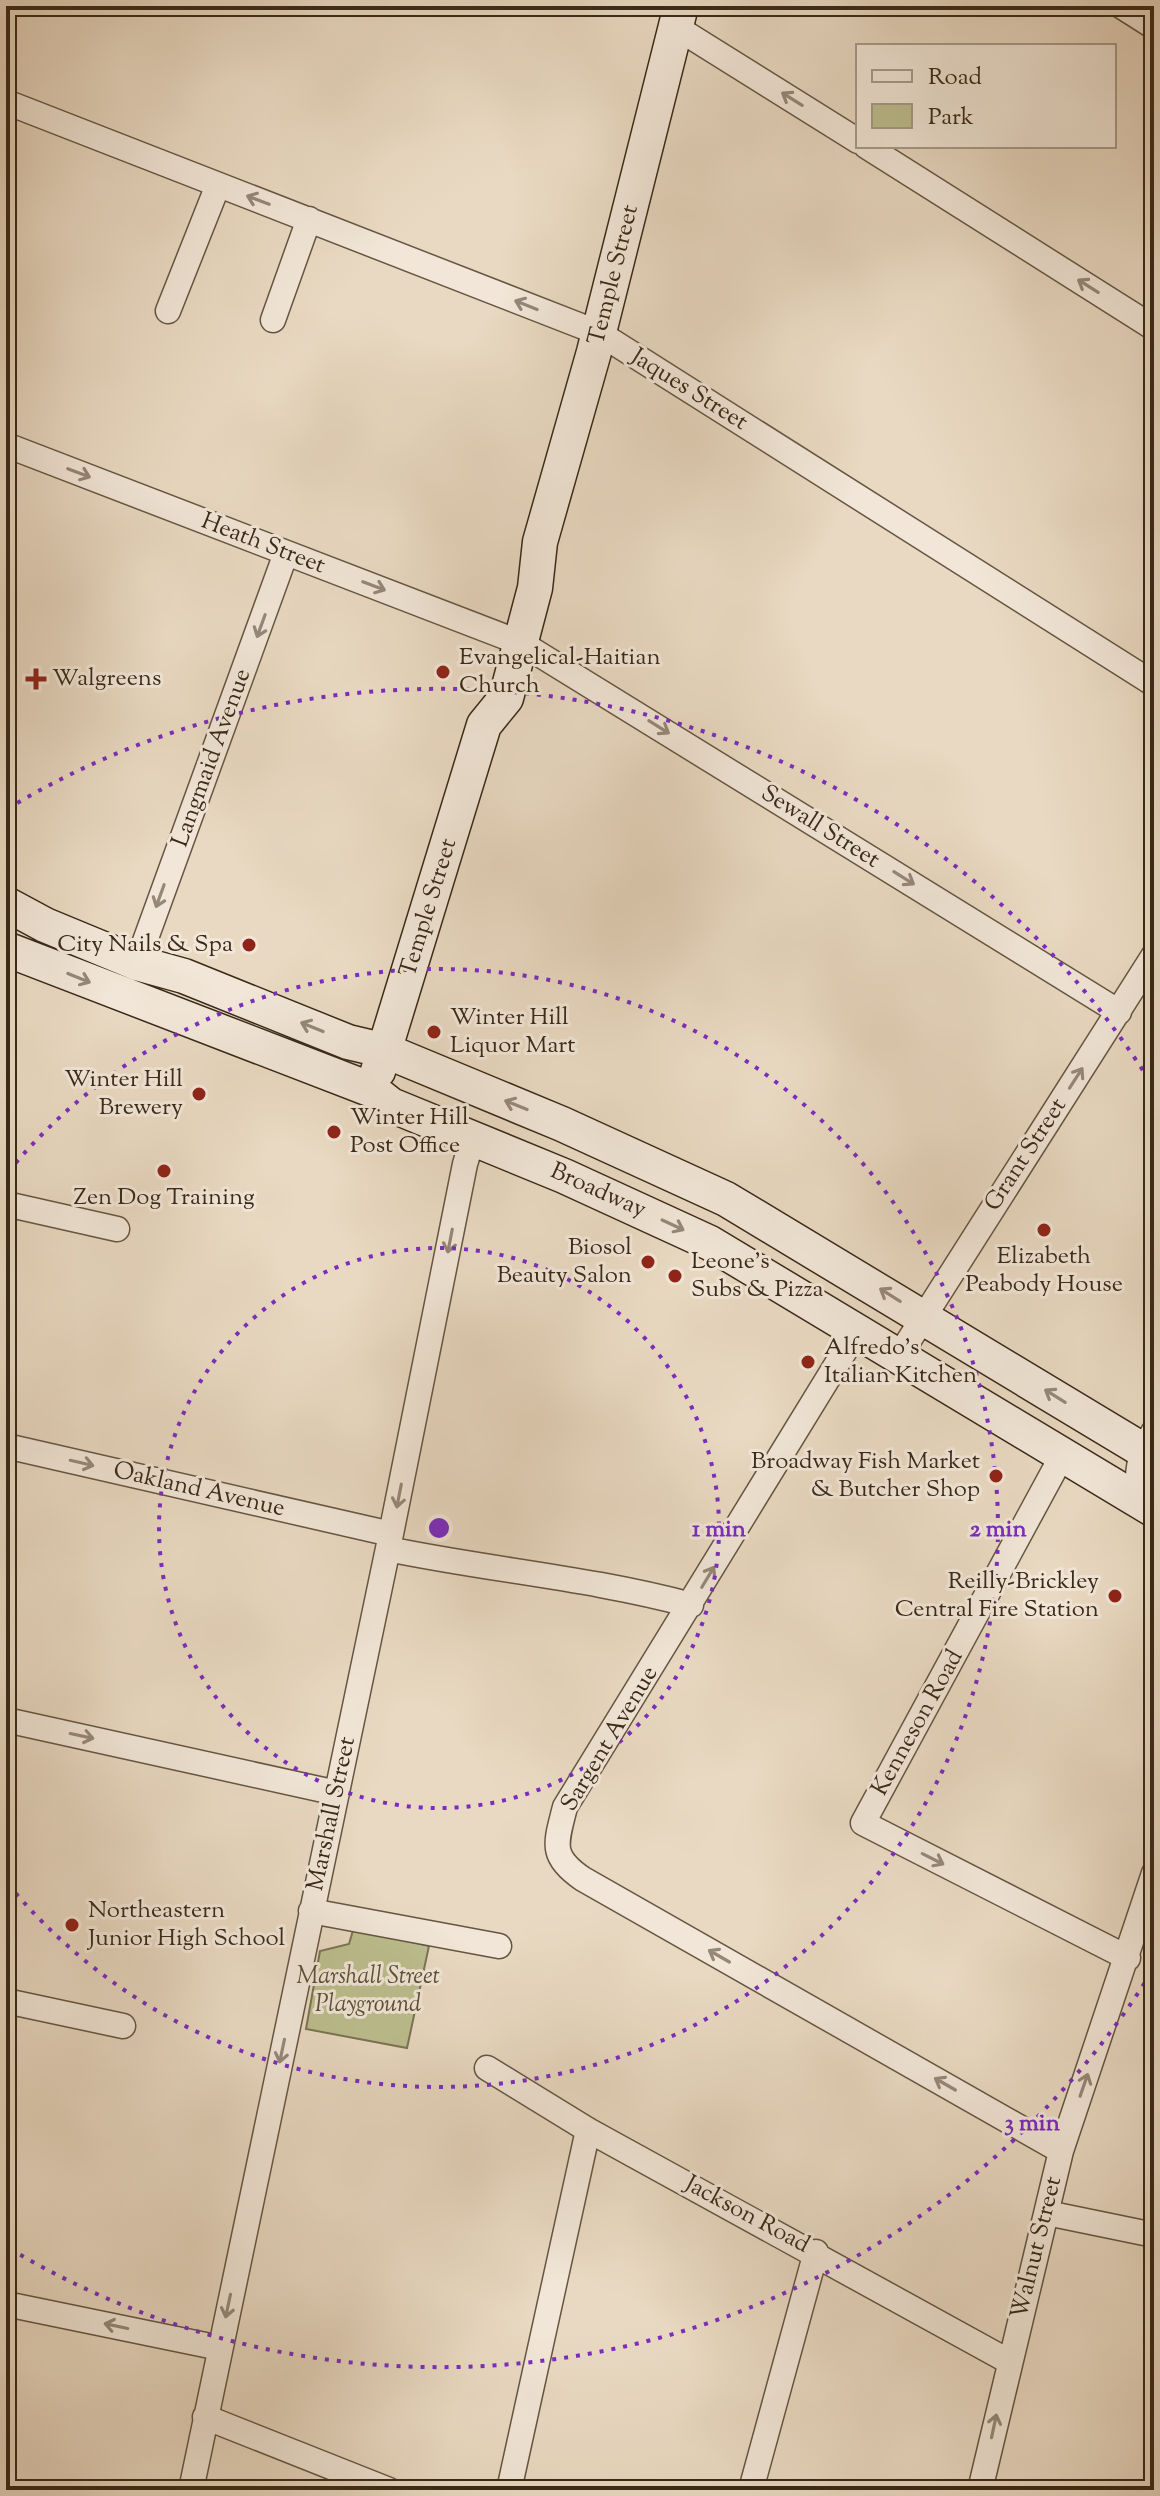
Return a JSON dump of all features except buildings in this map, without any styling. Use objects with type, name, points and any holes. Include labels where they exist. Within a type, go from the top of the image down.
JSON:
[{"type":"main road","name":"Temple Street","points":[[372,1090],[484,725],[481,699],[510,638],[515,583],[540,542],[599,333],[677,16]]},
{"type":"main road","name":"Broadway","points":[[12,907],[137,963],[184,976],[348,1042],[386,1051],[652,1164],[776,1226],[1013,1370],[1150,1446]]},
{"type":"main road","points":[[6,949],[12,907]]},
{"type":"main road","name":"Broadway","points":[[6,949],[372,1090],[391,1105],[710,1243],[1146,1505]]},
{"type":"main road","points":[[473,1138],[511,1131],[531,1135],[596,1161],[622,1166],[652,1164]]},
{"type":"main road","points":[[990,1409],[1013,1370]]},
{"type":"street","points":[[1121,6],[1154,27]]},
{"type":"street","points":[[677,16],[856,140]]},
{"type":"street","name":"Jaques Street","points":[[6,102],[599,333],[1154,684]]},
{"type":"street","points":[[869,148],[1154,328]]},
{"type":"street","points":[[168,311],[218,185]]},
{"type":"street","points":[[273,320],[309,219]]},
{"type":"street","name":"Heath Street","points":[[6,445],[510,638]]},
{"type":"street","name":"Langmaid Avenue","points":[[137,963],[286,553]]},
{"type":"street","name":"Sewall Street","points":[[510,638],[1119,1012]]},
{"type":"street","name":"Grant Street","points":[[899,1356],[922,1315],[1154,955]]},
{"type":"street","name":"Marshall Street","points":[[191,2490],[473,1138]]},
{"type":"street","points":[[6,1204],[117,1229]]},
{"type":"street","name":"Sargent Avenue","points":[[857,1331],[565,1807],[556,1851],[564,1867],[1061,2151]]},
{"type":"street","name":"Oakland Avenue","points":[[6,1446],[502,1571],[575,1578],[691,1605]]},
{"type":"street","points":[[1146,1505],[1136,1474],[1150,1446]]},
{"type":"street","name":"Kenneson Road","points":[[1063,1454],[863,1823],[1128,1958]]},
{"type":"street","points":[[6,1720],[337,1793]]},
{"type":"street","name":"Walnut Street","points":[[980,2490],[1008,2361],[1061,2151],[1148,1908],[1154,1873]]},
{"type":"street","points":[[311,1911],[499,1946]]},
{"type":"street","points":[[6,2001],[123,2026]]},
{"type":"street","name":"Jackson Road","points":[[487,2068],[588,2130],[816,2252],[1008,2361]]},
{"type":"street","points":[[509,2490],[588,2130]]},
{"type":"street","points":[[1047,2213],[1154,2235]]},
{"type":"street","points":[[752,2486],[816,2252]]},
{"type":"street","points":[[6,2304],[220,2348]]},
{"type":"street","points":[[205,2417],[389,2490]]},
{"type":"green space","name":"Marshall Street Playground","points":[[354,1927],[429,1946],[407,2048],[306,2029],[320,1951],[349,1944]]},
{"type":"place","name":"Evangelical-Haitian Church","points":[[443,672]]},
{"type":"place","name":"Walgreens","points":[[36,679]]},
{"type":"place","name":"City Nails & Spa","points":[[249,945]]},
{"type":"place","name":"Winter Hill Liquor Mart","points":[[434,1032]]},
{"type":"place","name":"Winter Hill Brewery","points":[[199,1094]]},
{"type":"place","name":"Winter Hill Post Office","points":[[334,1132]]},
{"type":"place","name":"Zen Dog Training","points":[[164,1171]]},
{"type":"place","name":"Elizabeth Peabody House","points":[[1044,1230]]},
{"type":"place","name":"Biosol Beauty Salon","points":[[648,1262]]},
{"type":"place","name":"Leone's Subs & Pizza","points":[[675,1276]]},
{"type":"place","name":"Alfredo's Italian Kitchen","points":[[808,1362]]},
{"type":"place","name":"Broadway Fish Market & Butcher Shop","points":[[996,1476]]},
{"type":"place","name":"Reilly-Brickley Central Fire Station","points":[[1115,1596]]},
{"type":"place","name":"Northeastern Junior High School","points":[[72,1925]]}]
